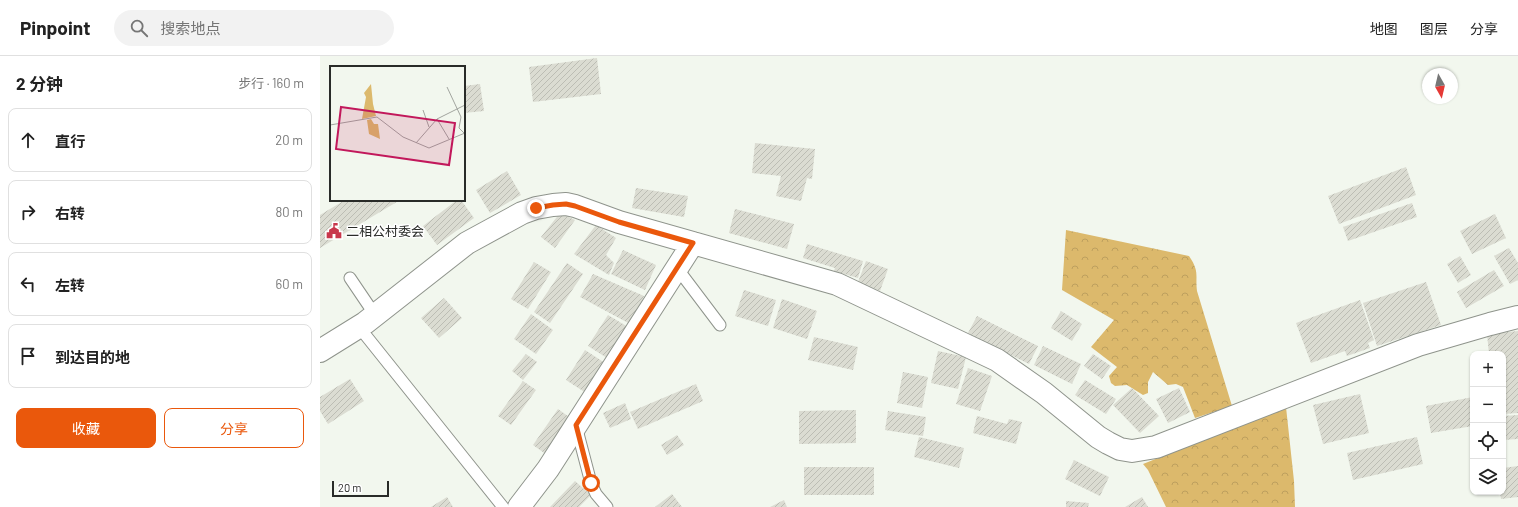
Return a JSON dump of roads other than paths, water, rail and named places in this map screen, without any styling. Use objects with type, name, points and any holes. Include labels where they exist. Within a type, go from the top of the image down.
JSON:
[{"type":"street","points":[[320,350],[367,321],[467,243],[522,213],[536,208],[566,204],[619,222],[837,284],[991,356],[1044,393],[1098,437],[1120,449],[1132,451],[1156,447],[1418,345],[1518,317]]},
{"type":"street","points":[[519,507],[548,469],[693,243]]},
{"type":"lane","points":[[677,268],[720,325]]},
{"type":"lane","points":[[350,278],[367,321],[503,507]]},
{"type":"lane","points":[[576,425],[591,483],[596,494],[607,507]]},
{"type":"place","name":"二相公村委会","points":[[334,231]]}]
